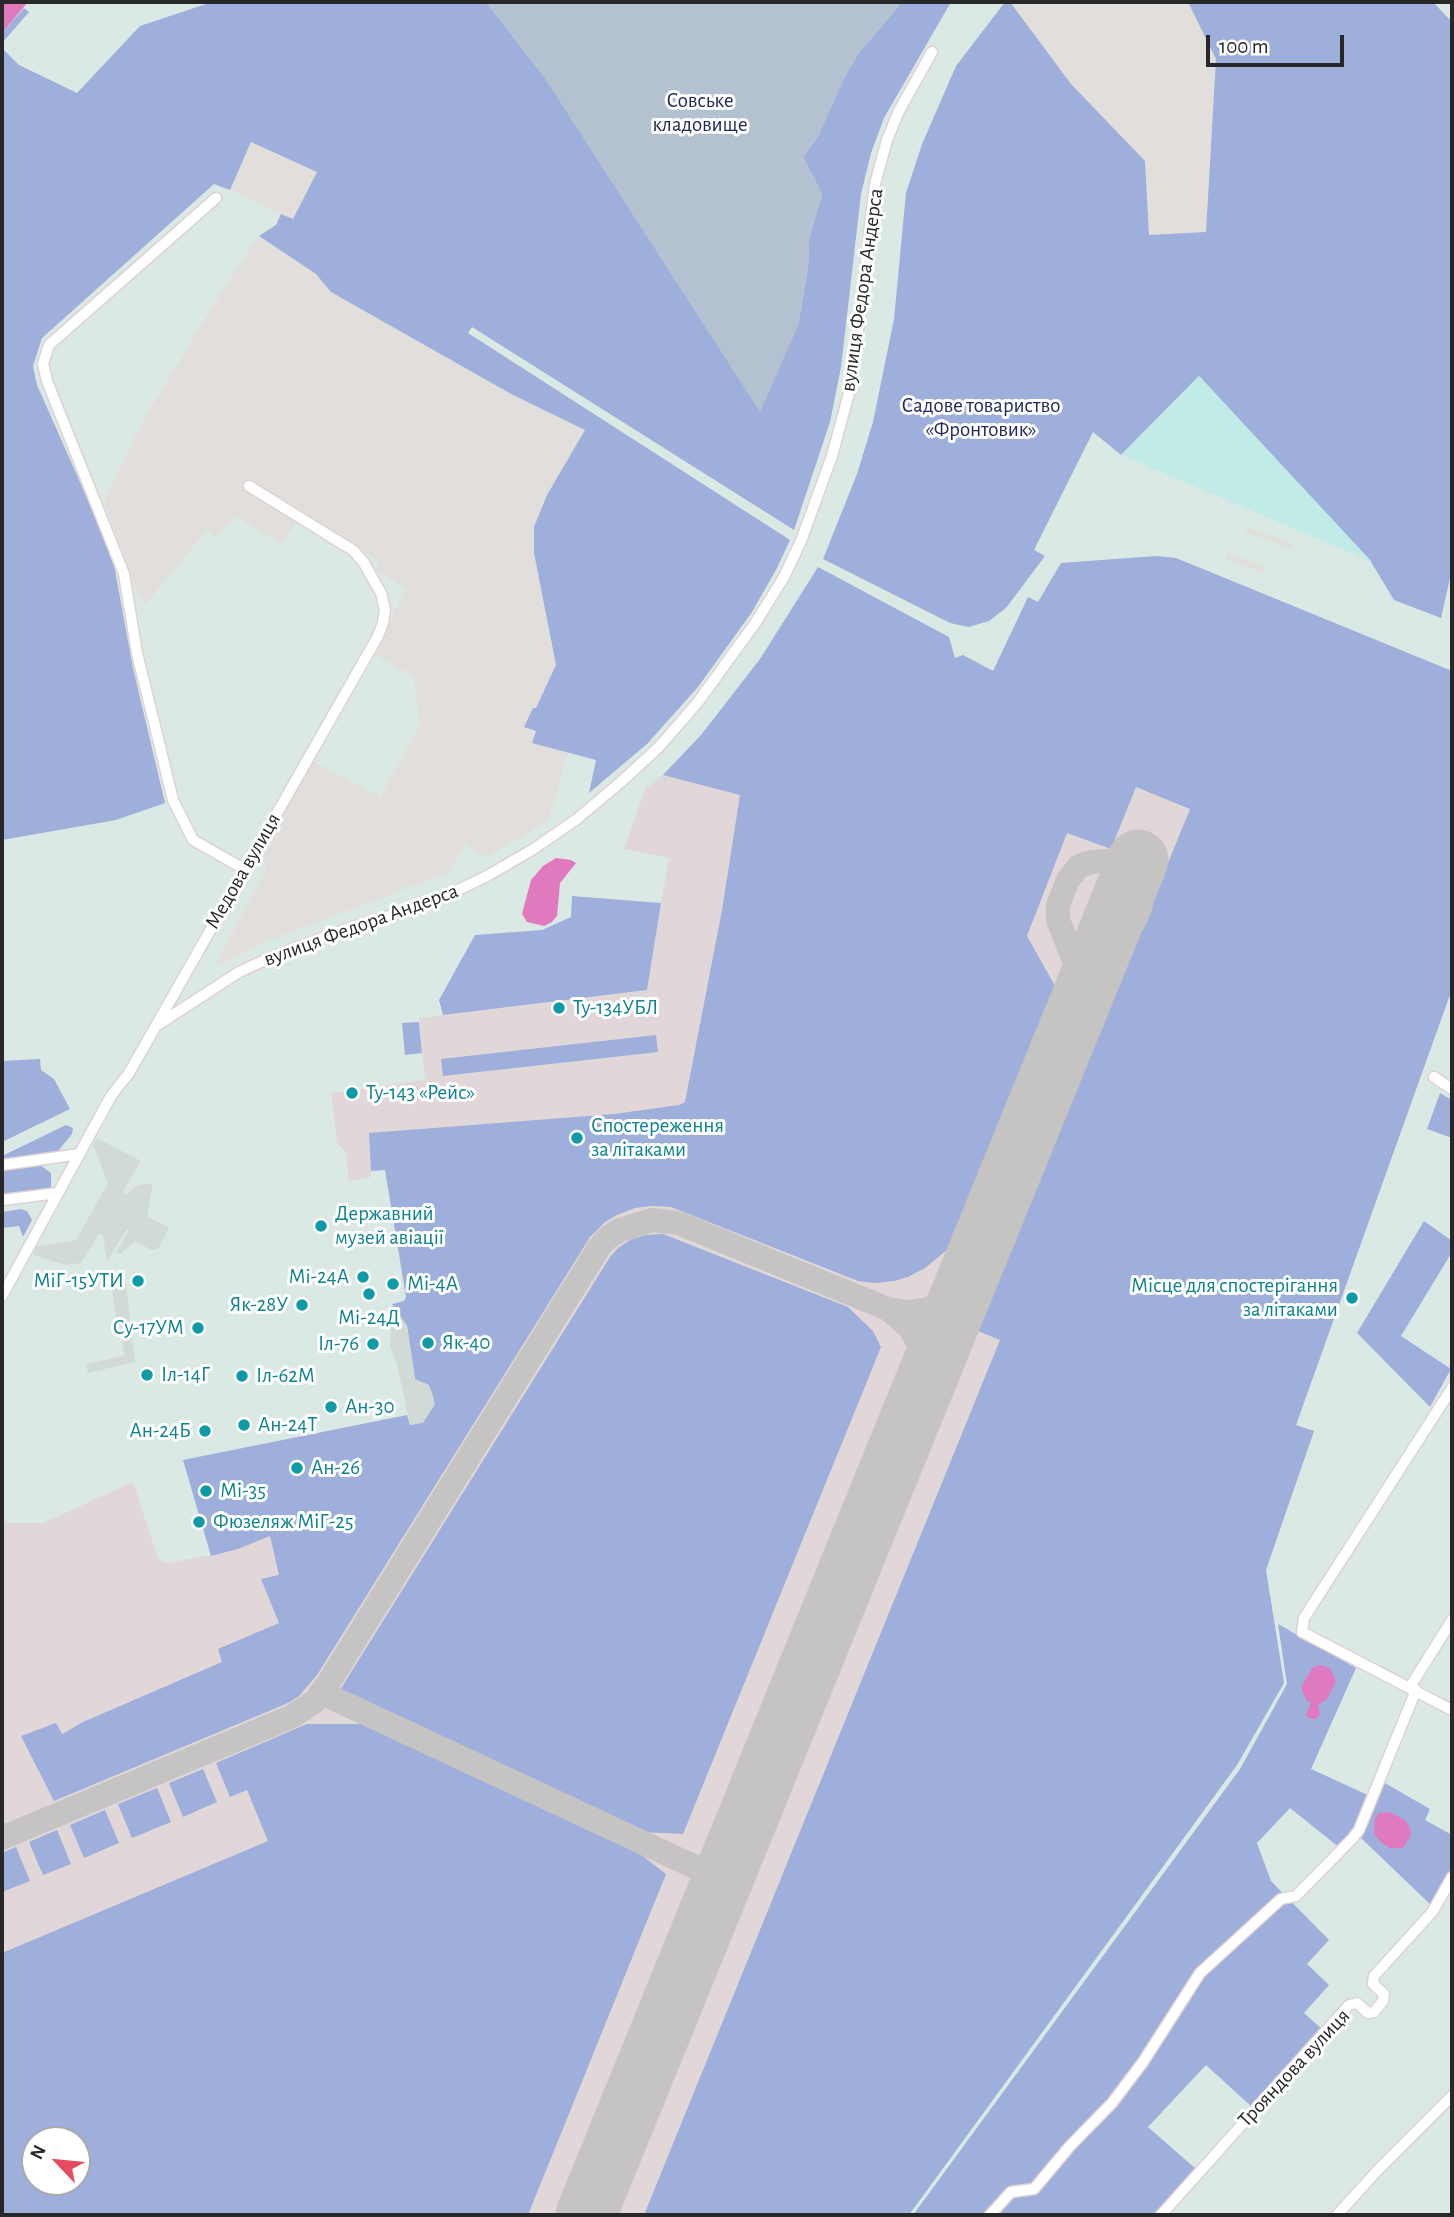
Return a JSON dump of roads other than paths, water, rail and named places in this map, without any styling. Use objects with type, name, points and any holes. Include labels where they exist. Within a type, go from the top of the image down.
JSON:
[{"type":"street","name":"вулиця Федора Андерса","points":[[156,1027],[239,972],[338,932],[431,903],[487,876],[532,850],[577,819],[622,781],[659,747],[698,702],[757,622],[783,577],[801,541],[832,456],[852,382],[875,184],[895,121],[932,52]]},
{"type":"street","points":[[216,198],[49,345],[43,364],[47,381],[124,574],[137,653],[173,800],[193,840],[244,869]]},
{"type":"street","name":"Медова вулиця","points":[[2,1296],[111,1096],[129,1073],[156,1027],[378,636],[385,610],[382,593],[354,551],[250,486]]},
{"type":"street","points":[[1434,1077],[1452,1088]]},
{"type":"street","points":[[2,1165],[80,1154]]},
{"type":"street","points":[[2,1200],[58,1193]]},
{"type":"street","points":[[1452,1388],[1304,1618],[1302,1632],[1452,1710]]},
{"type":"street","points":[[990,2215],[1011,2192],[1034,2189],[1070,2146],[1112,2103],[1143,2062],[1200,1973],[1281,1899],[1296,1896],[1353,1839],[1359,1830],[1413,1689],[1452,1620]]},
{"type":"street","name":"Трояндова вулиця","points":[[1161,2215],[1349,2005],[1357,2003],[1368,2013],[1374,2012],[1383,2001],[1384,1994],[1373,1983],[1374,1976],[1433,1911],[1452,1877]]},
{"type":"street","points":[[1337,2215],[1452,2096]]},
{"type":"place","name":"Ту-134УБЛ","points":[[559,1008]]},
{"type":"place","name":"Ту-143 «Рейс»","points":[[352,1093]]},
{"type":"place","name":"Спостереження за літаками","points":[[577,1138]]},
{"type":"place","name":"Державний музей авіації","points":[[321,1226]]},
{"type":"place","name":"Мі-24А","points":[[363,1277]]},
{"type":"place","name":"МіГ-15УТИ","points":[[138,1281]]},
{"type":"place","name":"Мі-4А","points":[[393,1284]]},
{"type":"place","name":"Мі-24Д","points":[[369,1294]]},
{"type":"place","name":"Місце для спостерігання за літаками","points":[[1352,1298]]},
{"type":"place","name":"Як-28У","points":[[302,1305]]},
{"type":"place","name":"Су-17УМ","points":[[198,1328]]},
{"type":"place","name":"Як-40","points":[[428,1343]]},
{"type":"place","name":"Іл-76","points":[[373,1344]]},
{"type":"place","name":"Іл-14Г","points":[[147,1375]]},
{"type":"place","name":"Іл-62М","points":[[242,1376]]},
{"type":"place","name":"Ан-30","points":[[331,1407]]},
{"type":"place","name":"Ан-24Т","points":[[244,1425]]},
{"type":"place","name":"Ан-24Б","points":[[205,1431]]},
{"type":"place","name":"Ан-26","points":[[297,1468]]},
{"type":"place","name":"Мі-35","points":[[206,1491]]},
{"type":"place","name":"Фюзеляж МіГ-25","points":[[199,1522]]},
{"type":"park label","name":"Совське кладовище","points":[[700,113]]},
{"type":"park label","name":"Садове товариство «Фронтовик»","points":[[981,418]]}]
